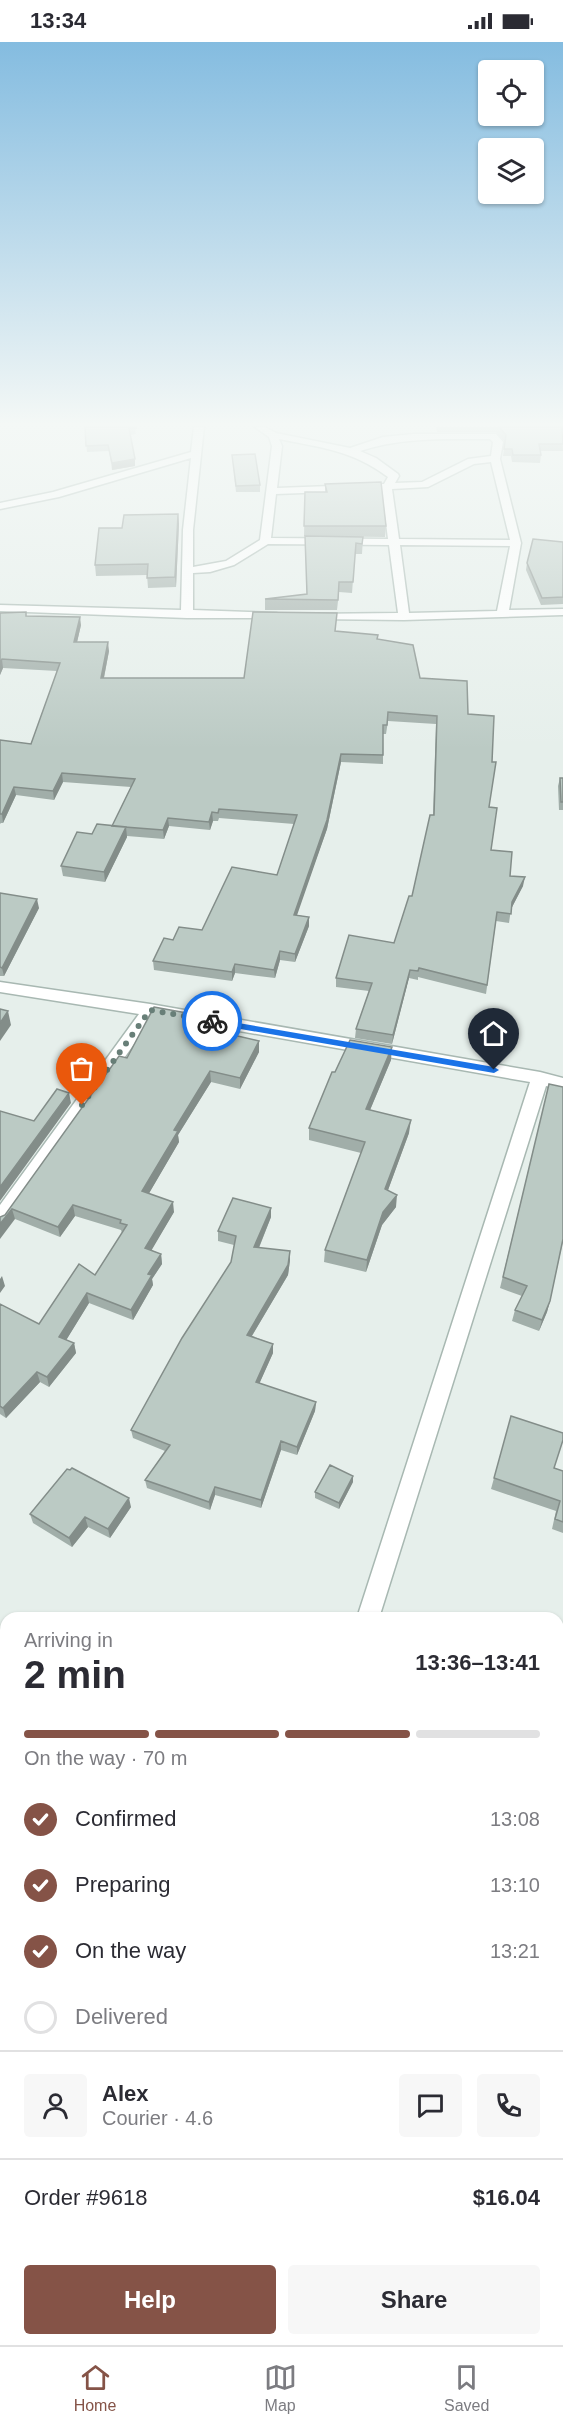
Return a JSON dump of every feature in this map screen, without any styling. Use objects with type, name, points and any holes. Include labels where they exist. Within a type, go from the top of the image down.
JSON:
[{"type":"street","points":[[187,615],[188,534]]},
{"type":"street","points":[[265,541],[266,534]]},
{"type":"street","points":[[392,534],[404,617]]},
{"type":"street","points":[[504,612],[516,543],[514,534]]},
{"type":"street","points":[[188,570],[223,566],[239,560],[265,541],[516,543]]},
{"type":"street","points":[[0,608],[187,615],[404,617],[504,612],[563,612]]},
{"type":"street","points":[[0,987],[150,1010],[540,1078],[563,1084]]},
{"type":"street","points":[[0,1219],[150,1010]]},
{"type":"street","points":[[370,1612],[540,1078]]},
{"type":"building","points":[[98,534],[177,534],[175,577],[147,578],[148,564],[95,565]]},
{"type":"building","points":[[305,536],[363,537],[362,544],[356,543],[353,582],[339,582],[338,600],[265,599],[307,594]]},
{"type":"building","points":[[533,539],[563,542],[563,597],[542,598],[527,563]]},
{"type":"building","points":[[26,612],[26,616],[80,617],[74,642],[108,642],[101,678],[244,678],[253,612],[337,613],[335,631],[378,635],[377,639],[413,645],[420,678],[467,681],[468,714],[494,716],[492,762],[496,762],[489,807],[497,808],[491,850],[512,852],[510,876],[525,877],[512,902],[511,914],[497,912],[487,985],[419,968],[418,971],[410,970],[393,1035],[356,1029],[372,983],[336,978],[349,935],[394,943],[409,896],[412,896],[430,815],[434,815],[437,716],[388,712],[387,725],[383,725],[383,755],[341,754],[327,820],[294,915],[309,917],[295,954],[280,951],[274,970],[235,964],[232,972],[153,961],[164,938],[173,940],[179,927],[202,930],[232,867],[277,875],[297,815],[219,809],[218,813],[212,812],[209,822],[168,818],[163,830],[112,826],[135,779],[62,773],[53,791],[14,787],[0,814],[0,740],[31,744],[60,663],[2,659],[0,663],[0,613]]},
{"type":"building","points":[[560,778],[563,778],[563,802],[561,802]]},
{"type":"building","points":[[97,824],[126,827],[104,872],[61,866],[77,832],[92,834]]},
{"type":"building","points":[[0,893],[37,899],[2,968],[0,967]]},
{"type":"building","points":[[154,1007],[209,1017],[203,1028],[259,1041],[240,1078],[210,1071],[174,1130],[178,1131],[142,1191],[173,1202],[145,1248],[161,1254],[148,1274],[152,1275],[131,1310],[87,1293],[59,1337],[74,1343],[47,1377],[37,1372],[3,1408],[0,1406],[0,1304],[39,1324],[79,1264],[95,1275],[127,1225],[120,1223],[121,1220],[73,1205],[58,1227],[12,1209],[0,1224],[0,1217],[5,1215],[119,1056],[127,1058]]},
{"type":"building","points":[[0,1009],[8,1011],[0,1023]]},
{"type":"building","points":[[350,1040],[392,1047],[366,1109],[411,1120],[385,1189],[397,1195],[383,1212],[367,1260],[325,1250],[365,1142],[309,1128],[332,1072],[335,1072]]},
{"type":"building","points":[[549,1084],[563,1087],[563,1239],[550,1301],[542,1320],[515,1310],[527,1286],[503,1277]]},
{"type":"building","points":[[57,1089],[69,1093],[0,1187],[0,1111],[34,1121]]},
{"type":"building","points":[[233,1198],[271,1208],[254,1247],[290,1251],[288,1265],[247,1335],[273,1344],[256,1382],[316,1402],[297,1447],[281,1441],[261,1500],[215,1487],[209,1502],[145,1480],[170,1445],[131,1430],[182,1338],[231,1262],[236,1236],[218,1231]]},
{"type":"building","points":[[511,1416],[563,1433],[554,1468],[563,1471],[563,1522],[555,1519],[560,1501],[494,1478]]},
{"type":"building","points":[[330,1465],[353,1476],[339,1503],[315,1492]]},
{"type":"building","points":[[72,1468],[129,1498],[108,1529],[85,1517],[69,1538],[30,1514],[67,1469]]},
{"type":"way so far","points":[[82,1105],[150,1010],[212,1021]]},
{"type":"route","points":[[212,1021],[494,1070]]}]
